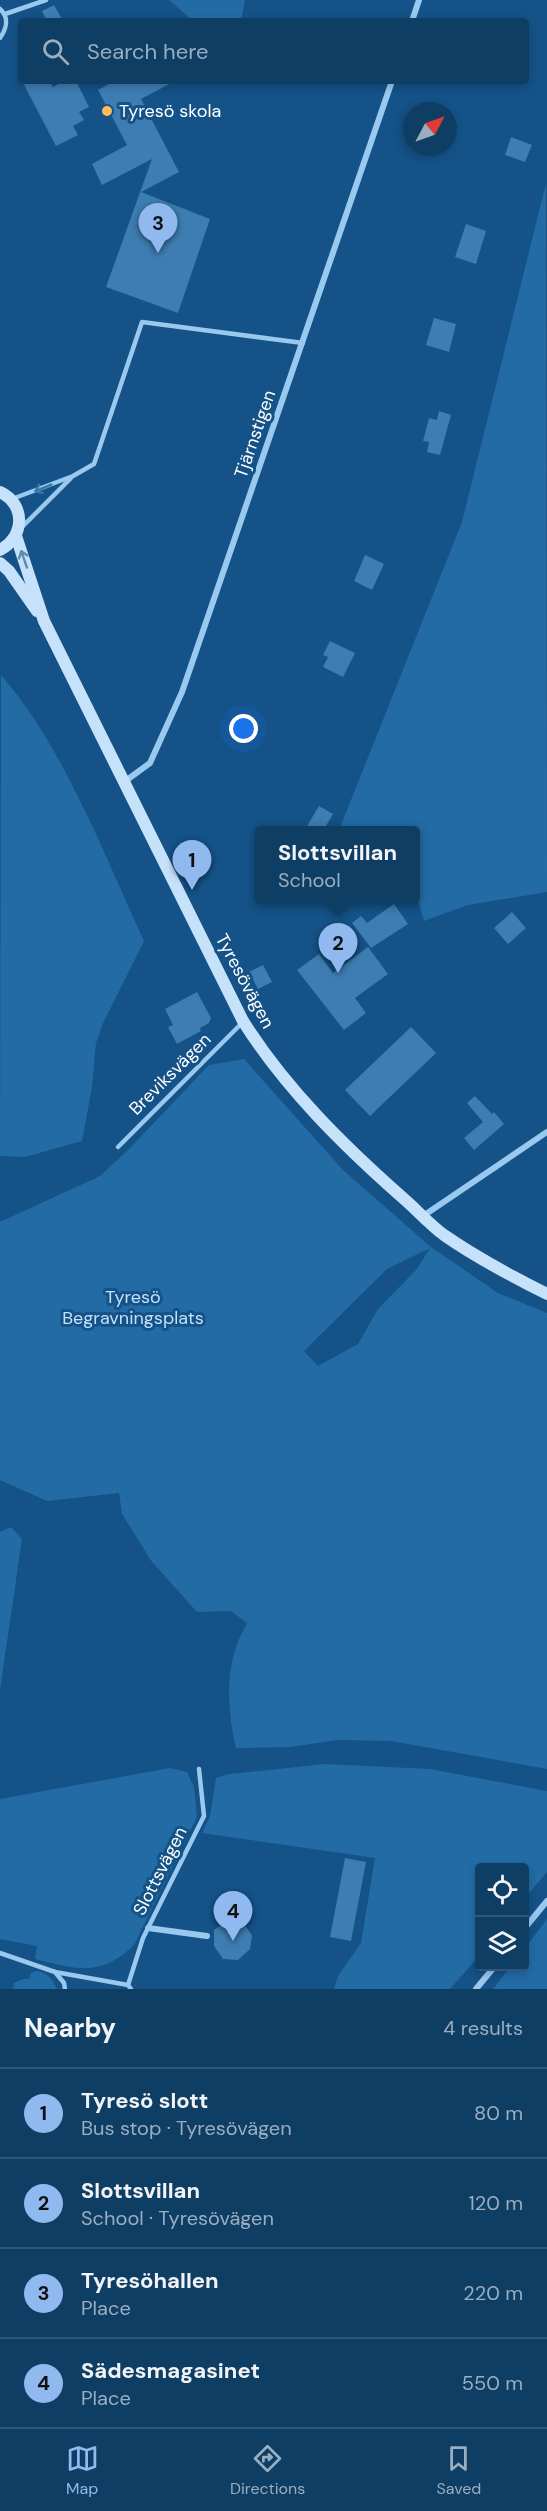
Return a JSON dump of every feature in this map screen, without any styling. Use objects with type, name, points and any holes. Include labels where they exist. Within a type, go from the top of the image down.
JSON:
[{"type":"main road","points":[[0,492],[12,500]]},
{"type":"main road","name":"Tyresövägen","points":[[12,500],[20,516],[17,533],[44,621]]},
{"type":"main road","points":[[0,550],[17,533]]},
{"type":"main road","name":"Tyresövägen","points":[[0,562],[9,571],[44,621],[243,1021],[285,1080],[357,1157],[441,1233],[496,1269],[547,1294]]},
{"type":"street","points":[[413,18],[418,0]]},
{"type":"street","name":"Tjärnstigen","points":[[123,782],[150,763],[182,692],[391,84]]},
{"type":"street","points":[[423,1216],[547,1132]]},
{"type":"street","points":[[529,1924],[547,1901]]},
{"type":"street","points":[[148,1928],[207,1936]]},
{"type":"street","points":[[477,1989],[491,1971]]},
{"type":"lane","points":[[5,14],[46,0]]},
{"type":"lane","points":[[0,9],[5,14],[7,22],[0,38]]},
{"type":"lane","points":[[12,500],[73,476],[94,464],[141,322],[303,343]]},
{"type":"lane","points":[[17,533],[73,476]]},
{"type":"lane","name":"Breviksvägen","points":[[118,1147],[243,1021]]},
{"type":"lane","name":"Slottsvägen","points":[[0,1953],[55,1972],[129,1987],[143,1938],[204,1816],[199,1769]]},
{"type":"lane","points":[[55,1972],[64,1983],[65,1989]]},
{"type":"green space","points":[[169,0],[245,0],[242,18],[190,18]]},
{"type":"green space","points":[[546,183],[547,892],[468,905],[424,921],[419,904],[420,826],[341,826],[462,522]]},
{"type":"green space","points":[[1,675],[24,704],[63,768],[98,838],[144,941],[103,1023],[96,1043],[92,1087],[82,1141],[25,1157],[0,1156]]},
{"type":"green space","name":"Tyresö Begravningsplats","points":[[244,1059],[343,1170],[431,1247],[498,1293],[547,1313],[547,1769],[391,1741],[338,1740],[290,1747],[236,1748],[231,1722],[229,1683],[233,1657],[247,1623],[231,1611],[197,1612],[152,1562],[122,1514],[119,1493],[47,1501],[0,1480],[0,1222],[100,1176],[209,1065]],"holes":[[[430,1248],[416,1270],[378,1309],[358,1344],[318,1366],[304,1351],[387,1269]]]},
{"type":"green space","points":[[11,1527],[22,1539],[0,1690],[0,1532]]},
{"type":"green space","points":[[325,1764],[430,1769],[547,1791],[547,1872],[529,1893],[529,1863],[475,1863],[475,1961],[450,1989],[334,1989],[338,1976],[361,1943],[375,1858],[202,1833],[210,1816],[216,1778],[229,1774]]},
{"type":"green space","points":[[170,1768],[187,1772],[194,1787],[197,1817],[134,1945],[110,1963],[99,1967],[75,1968],[35,1959],[37,1946],[0,1939],[0,1799]]},
{"type":"green space","points":[[547,1919],[547,1989],[493,1989],[507,1971],[529,1971],[529,1943]]},
{"type":"green space","points":[[37,1971],[49,1977],[57,1989],[13,1989],[14,1983],[29,1979],[31,1973]]},
{"type":"building","points":[[54,5],[61,18],[46,18],[42,11]]},
{"type":"building","points":[[24,84],[51,84],[53,87],[59,84],[78,84],[89,107],[79,112],[84,120],[73,126],[78,135],[56,146]]},
{"type":"building","points":[[109,84],[169,84],[141,99],[179,172],[141,192],[210,219],[178,313],[106,287],[152,159],[102,185],[92,164],[127,145],[98,90]]},
{"type":"building","points":[[511,137],[532,145],[525,162],[505,155]]},
{"type":"building","points":[[466,224],[486,231],[476,264],[455,257]]},
{"type":"building","points":[[434,318],[456,324],[449,352],[426,345]]},
{"type":"building","points":[[439,411],[451,415],[440,455],[427,452],[429,442],[423,441],[429,418],[437,420]]},
{"type":"building","points":[[365,555],[384,564],[372,590],[354,581]]},
{"type":"building","points":[[330,641],[355,653],[343,677],[323,667],[328,657],[323,655]]},
{"type":"building","points":[[319,806],[333,814],[326,826],[307,826]]},
{"type":"building","points":[[394,904],[408,924],[371,948],[352,923],[361,916],[367,923]]},
{"type":"building","points":[[512,912],[526,928],[508,944],[494,928]]},
{"type":"building","points":[[368,947],[388,974],[355,998],[366,1013],[344,1030],[297,970],[319,954],[333,973]]},
{"type":"building","points":[[263,965],[272,982],[258,989],[249,972]]},
{"type":"building","points":[[197,992],[211,1018],[209,1023],[200,1028],[201,1031],[177,1044],[168,1027],[173,1025],[165,1009]]},
{"type":"building","points":[[411,1027],[436,1053],[370,1116],[345,1090]]},
{"type":"building","points":[[475,1096],[504,1124],[474,1150],[464,1138],[483,1122],[467,1103]]},
{"type":"building","points":[[345,1858],[366,1862],[351,1941],[330,1937]]},
{"type":"building","points":[[227,1921],[243,1922],[252,1936],[250,1949],[238,1960],[223,1959],[214,1946],[214,1930]]},
{"type":"place","name":"Tyresö skola","points":[[107,111]]},
{"type":"place","name":"Tyresöhallen","points":[[158,253]]},
{"type":"place","name":"Tyresö slott","points":[[192,890]]},
{"type":"place","name":"Slottsvillan","points":[[338,973]]},
{"type":"place","name":"Sädesmagasinet","points":[[233,1941]]}]
